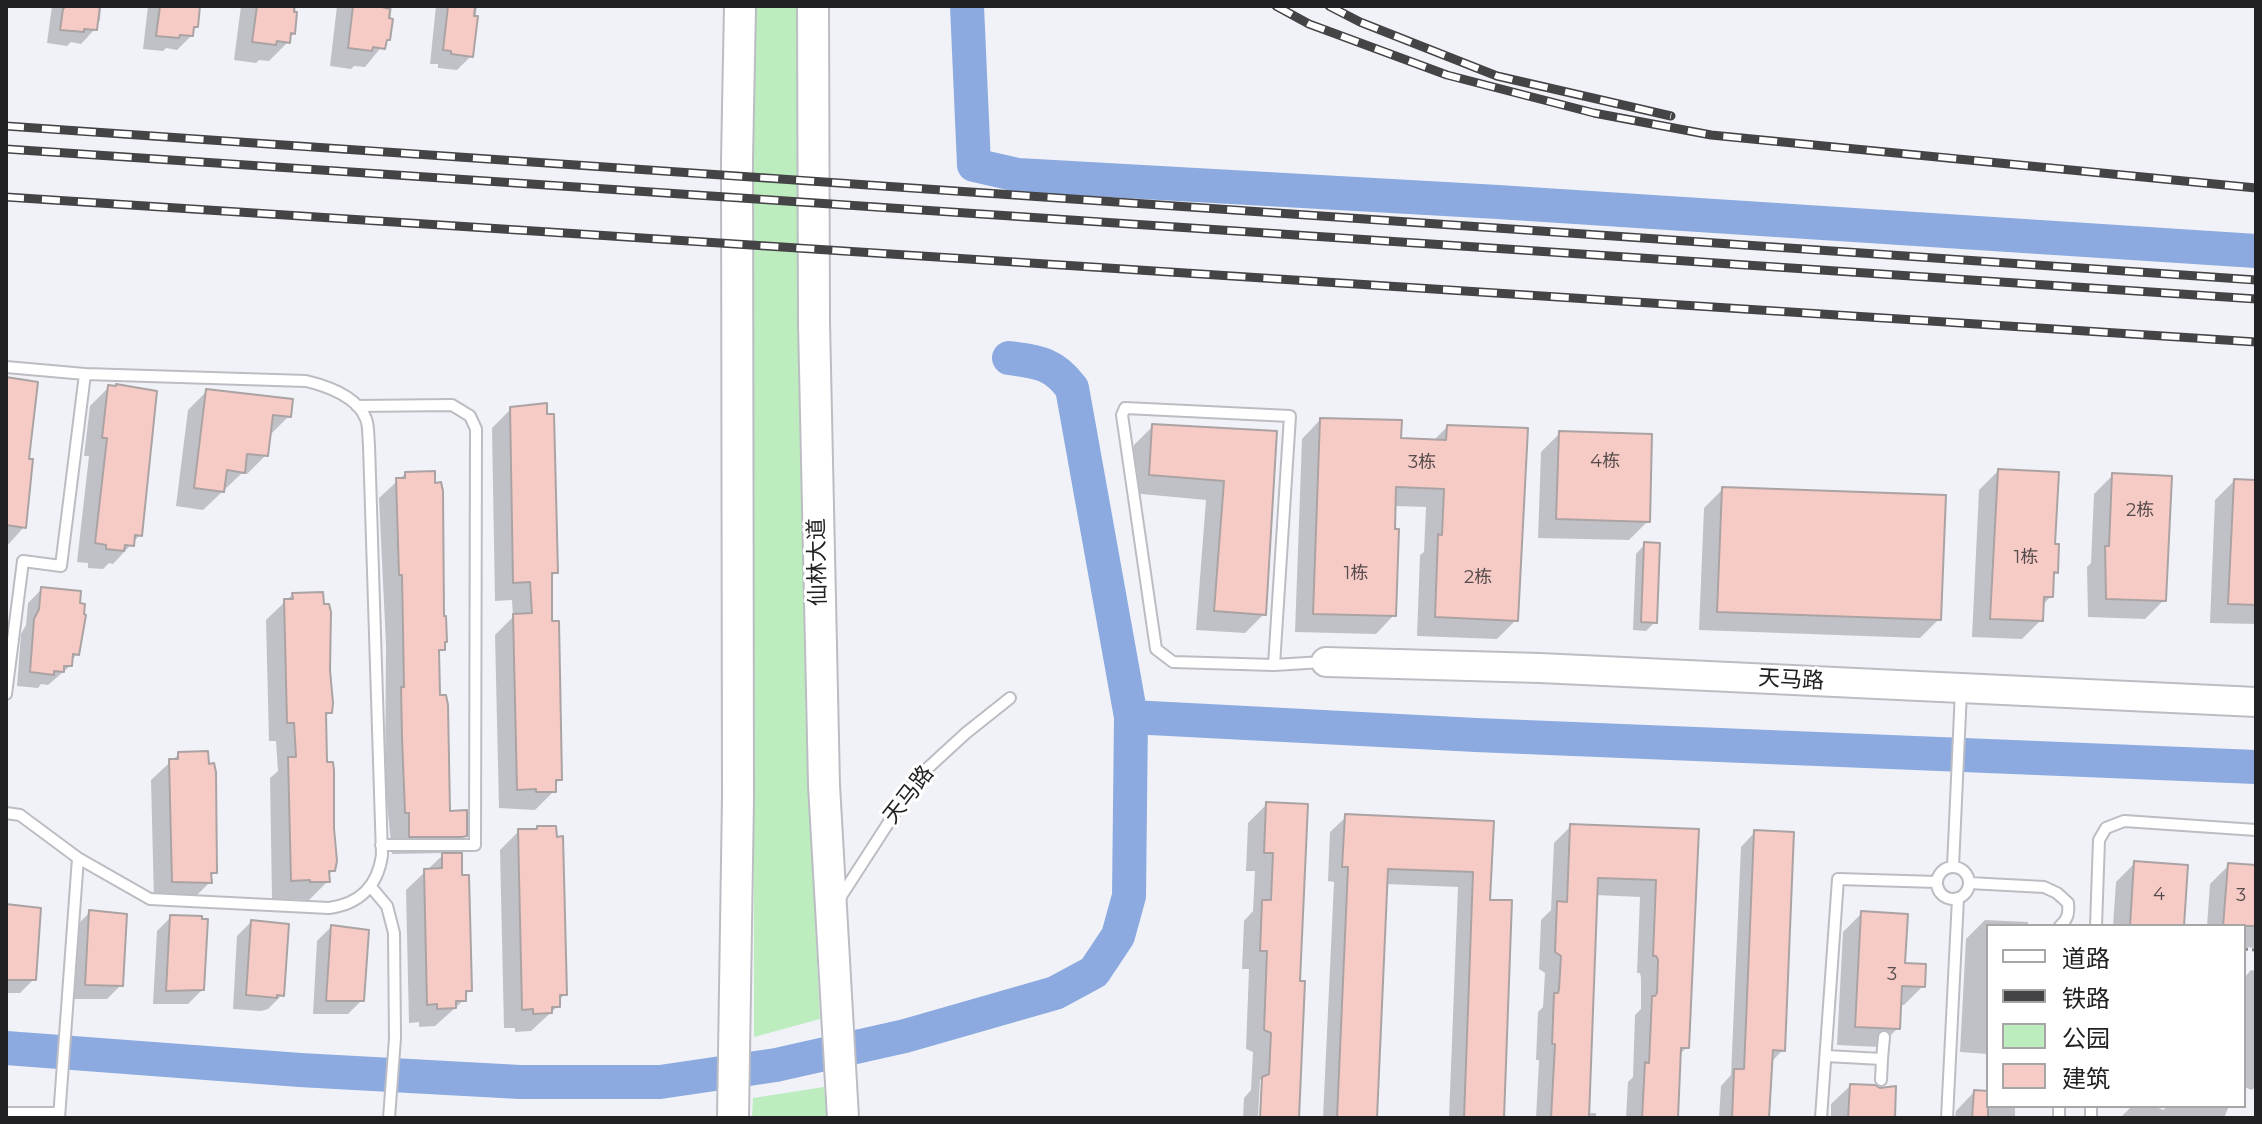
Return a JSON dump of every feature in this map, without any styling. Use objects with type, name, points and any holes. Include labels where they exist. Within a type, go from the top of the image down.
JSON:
[{"type":"main road","points":[[734,1110],[740,6]]},
{"type":"main road","name":"仙林大道","points":[[813,6],[818,570],[824,785],[843,1118]]},
{"type":"street","name":"天马路","points":[[1326,662],[1540,668],[1961,700],[2256,702]]},
{"type":"lane","points":[[6,367],[85,374],[306,381],[333,389],[357,406],[366,418],[369,445],[381,866],[371,887],[352,902],[329,908],[150,899],[78,858],[20,815],[6,813]]},
{"type":"lane","points":[[6,694],[23,561],[61,566],[85,374]]},
{"type":"lane","points":[[357,406],[452,405],[470,416],[476,429],[475,845],[381,845]]},
{"type":"lane","points":[[1274,665],[1290,416],[1125,408],[1122,415],[1156,649],[1173,662],[1274,665],[1326,662]]},
{"type":"lane","name":"天马路","points":[[831,913],[918,777],[1010,698]]},
{"type":"lane","points":[[1953,867],[1961,700]]},
{"type":"lane","points":[[2096,924],[2099,840],[2111,824],[2124,821],[2256,830]]},
{"type":"lane","points":[[6,1113],[59,1116],[78,858]]},
{"type":"lane","points":[[1953,867],[1964,872],[1969,883],[1964,894],[1958,898],[1946,898],[1938,889],[1937,882],[1941,871],[1953,867]]},
{"type":"lane","points":[[1821,1118],[1838,879],[1937,882]]},
{"type":"lane","points":[[1969,883],[2044,887],[2063,897],[2069,911],[2068,924]]},
{"type":"lane","points":[[371,887],[387,906],[394,924],[395,1038],[389,1118]]},
{"type":"lane","points":[[1947,1118],[1958,898]]},
{"type":"lane","points":[[2062,924],[2069,911]]},
{"type":"lane","points":[[1881,1080],[1884,1037]]},
{"type":"lane","points":[[1826,1056],[1882,1059]]},
{"type":"green space","points":[[754,6],[798,6],[797,214],[806,735],[820,1019],[754,1037]]},
{"type":"green space","points":[[824,1087],[827,1118],[752,1118],[753,1098]]},
{"type":"building","points":[[66,6],[100,6],[97,30],[60,30]]},
{"type":"building","points":[[160,6],[200,6],[198,27],[194,27],[193,36],[156,36]]},
{"type":"building","points":[[257,6],[294,6],[294,12],[297,12],[295,34],[291,33],[290,43],[252,42]]},
{"type":"building","points":[[353,6],[390,9],[389,18],[393,19],[390,40],[387,40],[385,49],[348,48]]},
{"type":"building","points":[[448,6],[475,6],[474,16],[478,16],[473,57],[443,50]]},
{"type":"building","points":[[6,377],[38,382],[29,459],[33,459],[26,528],[6,525]]},
{"type":"building","points":[[108,385],[157,391],[142,536],[135,535],[134,546],[125,545],[124,551],[106,549],[106,545],[95,543],[107,438],[102,438]]},
{"type":"building","points":[[206,389],[293,399],[291,417],[273,415],[268,456],[247,454],[245,473],[227,470],[224,492],[194,488]]},
{"type":"building","points":[[547,403],[547,414],[554,414],[558,573],[552,573],[552,621],[559,621],[562,780],[556,780],[556,792],[536,792],[536,789],[517,790],[513,614],[532,613],[530,582],[513,583],[510,407]]},
{"type":"building","points":[[1320,418],[1402,420],[1401,438],[1446,440],[1447,425],[1528,428],[1518,621],[1435,617],[1438,534],[1442,535],[1444,489],[1396,487],[1395,529],[1399,529],[1396,616],[1313,614]]},
{"type":"building","points":[[1152,424],[1277,431],[1266,615],[1214,611],[1224,481],[1149,475]]},
{"type":"building","points":[[1559,431],[1652,434],[1650,522],[1556,519]]},
{"type":"building","points":[[1998,469],[2059,472],[2055,544],[2059,544],[2058,573],[2054,572],[2053,597],[2044,597],[2043,621],[1990,619]]},
{"type":"building","points":[[435,471],[435,483],[441,482],[443,491],[447,642],[445,650],[439,650],[440,695],[446,695],[448,705],[450,811],[467,810],[467,836],[462,837],[409,837],[409,813],[405,813],[401,687],[404,687],[402,575],[399,575],[396,478],[405,478],[405,472]]},
{"type":"building","points":[[2112,473],[2172,476],[2166,601],[2106,599],[2105,546],[2109,546]]},
{"type":"building","points":[[2234,479],[2256,480],[2256,605],[2228,604]]},
{"type":"building","points":[[1722,487],[1946,495],[1941,620],[1717,612]]},
{"type":"building","points":[[1644,542],[1660,543],[1657,623],[1641,622]]},
{"type":"building","points":[[41,587],[81,591],[80,603],[85,604],[79,655],[73,654],[72,666],[64,666],[64,672],[54,671],[54,675],[30,672],[34,619],[39,609]]},
{"type":"building","points":[[323,592],[324,604],[329,604],[331,612],[333,703],[332,713],[326,713],[327,762],[333,762],[334,770],[337,861],[335,871],[329,871],[330,882],[291,881],[288,757],[296,757],[294,723],[287,723],[284,599],[293,599],[292,593]]},
{"type":"building","points":[[208,751],[209,764],[214,763],[216,772],[217,873],[211,873],[212,883],[172,882],[169,759],[178,759],[178,752]]},
{"type":"building","points":[[1266,802],[1308,804],[1300,981],[1305,981],[1299,1118],[1260,1118],[1262,1077],[1269,1074],[1271,1033],[1264,1030],[1267,951],[1260,951],[1262,900],[1271,900],[1273,853],[1264,853]]},
{"type":"building","points":[[1345,814],[1494,821],[1490,900],[1512,900],[1504,1118],[1464,1118],[1473,872],[1388,869],[1377,1118],[1337,1118],[1348,867],[1342,867]]},
{"type":"building","points":[[1570,824],[1699,829],[1689,1048],[1681,1048],[1678,1118],[1642,1118],[1645,1062],[1649,1063],[1652,996],[1657,993],[1658,960],[1653,956],[1656,880],[1598,878],[1589,1118],[1551,1118],[1554,993],[1558,993],[1559,989],[1561,956],[1555,952],[1557,901],[1567,902]]},
{"type":"building","points":[[537,826],[556,826],[557,837],[563,836],[567,995],[560,995],[560,1007],[552,1007],[552,1013],[533,1014],[533,1009],[522,1010],[518,829],[537,829]]},
{"type":"building","points":[[1754,830],[1794,832],[1785,1051],[1773,1050],[1769,1118],[1732,1118],[1734,1069],[1744,1069]]},
{"type":"building","points":[[442,853],[462,853],[462,875],[469,875],[472,991],[466,991],[466,1001],[456,1001],[456,1008],[437,1009],[437,1004],[427,1005],[424,869],[442,868]]},
{"type":"building","points":[[2134,861],[2188,865],[2184,924],[2130,924]]},
{"type":"building","points":[[2228,863],[2256,865],[2256,926],[2223,924]]},
{"type":"building","points":[[6,904],[41,908],[36,980],[6,980]]},
{"type":"building","points":[[89,910],[127,914],[123,986],[85,985]]},
{"type":"building","points":[[1861,911],[1908,914],[1905,963],[1926,964],[1925,987],[1902,986],[1900,1029],[1855,1027]]},
{"type":"building","points":[[170,915],[208,919],[204,990],[166,991]]},
{"type":"building","points":[[251,920],[289,924],[284,996],[246,995]]},
{"type":"building","points":[[331,925],[369,930],[364,1001],[326,1001]]},
{"type":"building","points":[[1850,1084],[1880,1088],[1896,1086],[1895,1118],[1848,1118]]},
{"type":"building","points":[[1974,1090],[1986,1091],[1988,1118],[1972,1118]]},
{"type":"waterway","points":[[967,6],[974,165],[1018,175],[1498,202],[2256,251]]},
{"type":"waterway","points":[[6,1048],[300,1070],[520,1082],[660,1082],[776,1065],[905,1036],[1055,993],[1094,972],[1118,936],[1129,896],[1131,717],[1072,388],[1045,365],[1009,358]]},
{"type":"waterway","points":[[1131,717],[1476,735],[2256,767]]},
{"type":"railway","points":[[1276,6],[1309,24],[1447,75],[1594,113],[1711,135],[2256,188]]},
{"type":"railway","points":[[1329,6],[1360,22],[1497,76],[1671,116]]},
{"type":"railway","points":[[6,126],[2256,280]]},
{"type":"railway","points":[[6,149],[2256,299]]},
{"type":"railway","points":[[6,197],[2256,342]]}]
